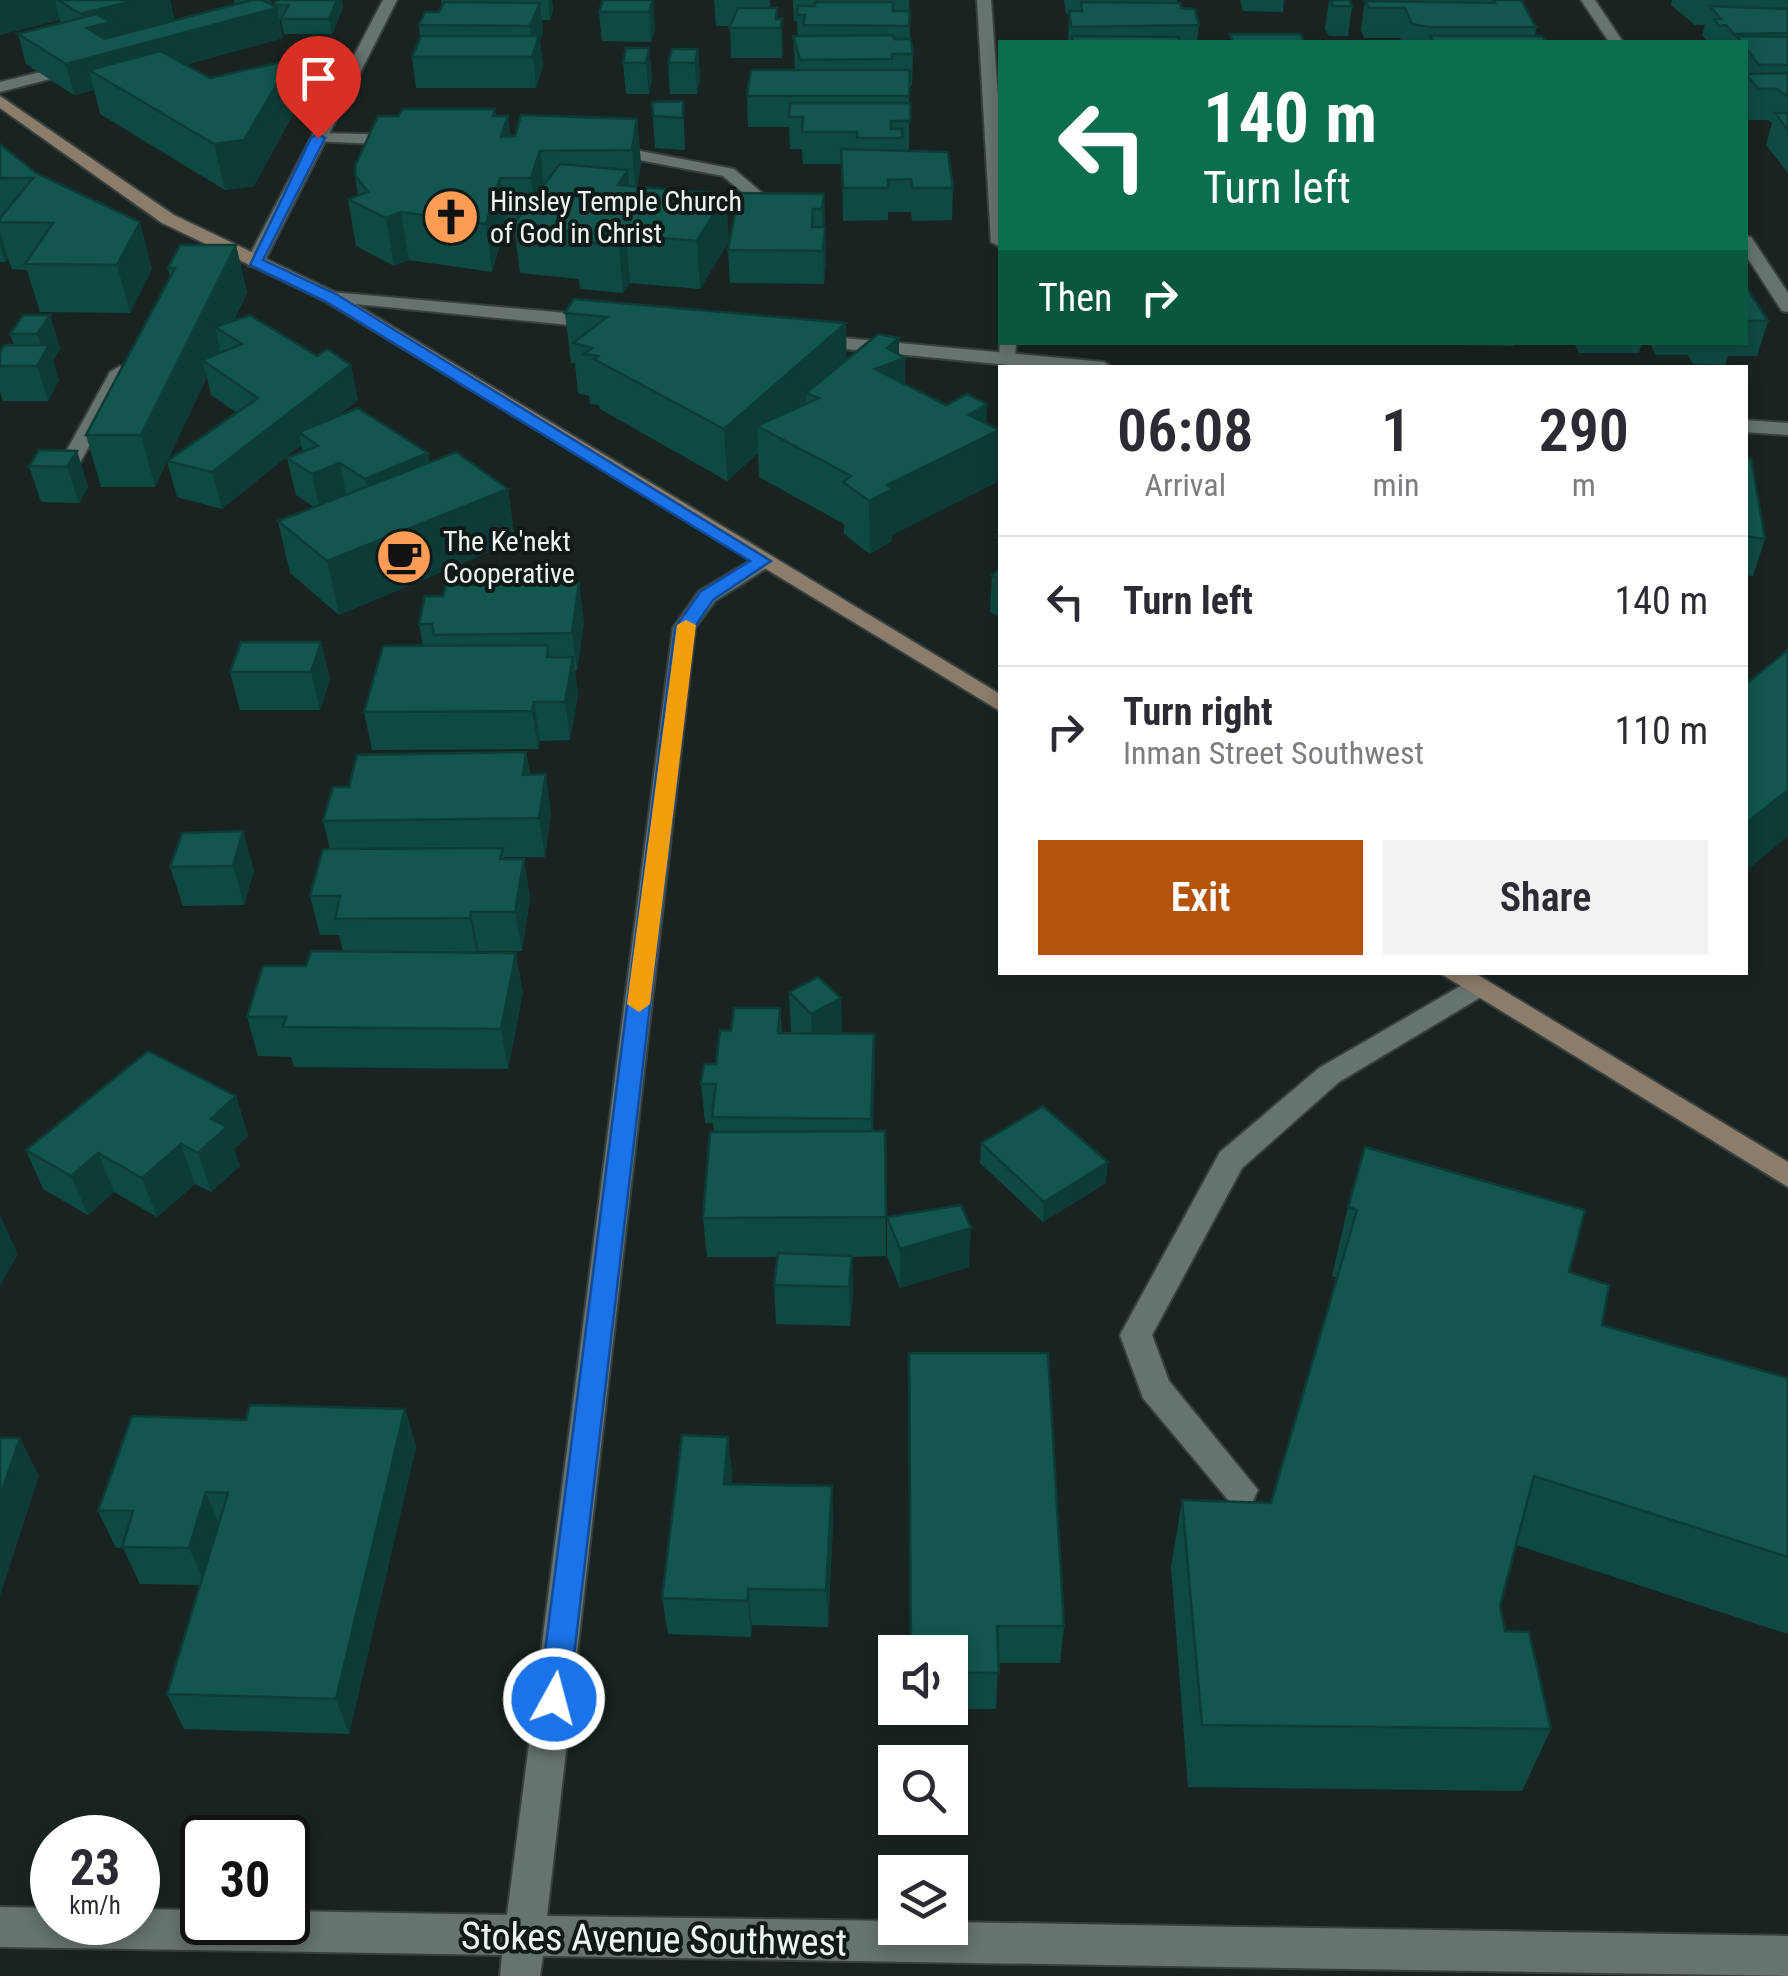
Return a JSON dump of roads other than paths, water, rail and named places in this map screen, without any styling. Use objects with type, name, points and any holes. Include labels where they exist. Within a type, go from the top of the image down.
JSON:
[{"type":"main road","points":[[0,101],[192,244],[255,262],[331,298],[998,703]]},
{"type":"main road","points":[[1463,980],[1788,1176]]},
{"type":"street","points":[[255,262],[390,0]]},
{"type":"street","points":[[984,0],[998,212]]},
{"type":"street","points":[[1588,0],[1615,40]]},
{"type":"street","points":[[0,88],[45,76]]},
{"type":"street","points":[[318,138],[414,141]]},
{"type":"street","points":[[590,148],[669,158],[728,172],[766,203]]},
{"type":"street","points":[[1748,246],[1788,307]]},
{"type":"street","points":[[331,298],[614,323]]},
{"type":"street","points":[[792,339],[1008,351],[1087,365]]},
{"type":"street","points":[[66,468],[132,352]]},
{"type":"street","points":[[1748,426],[1788,430]]},
{"type":"street","points":[[522,1956],[684,628],[706,596],[762,561]]},
{"type":"street","points":[[1242,1490],[1155,1388],[1136,1335],[1231,1160],[1329,1075],[1463,980]]},
{"type":"street","name":"Stokes Avenue Southwest","points":[[0,1927],[522,1956],[1788,1956]]},
{"type":"place","name":"Hinsley Temple Church of God in Christ","points":[[451,217]]},
{"type":"place","name":"The Ke'nekt Cooperative","points":[[404,557]]}]
